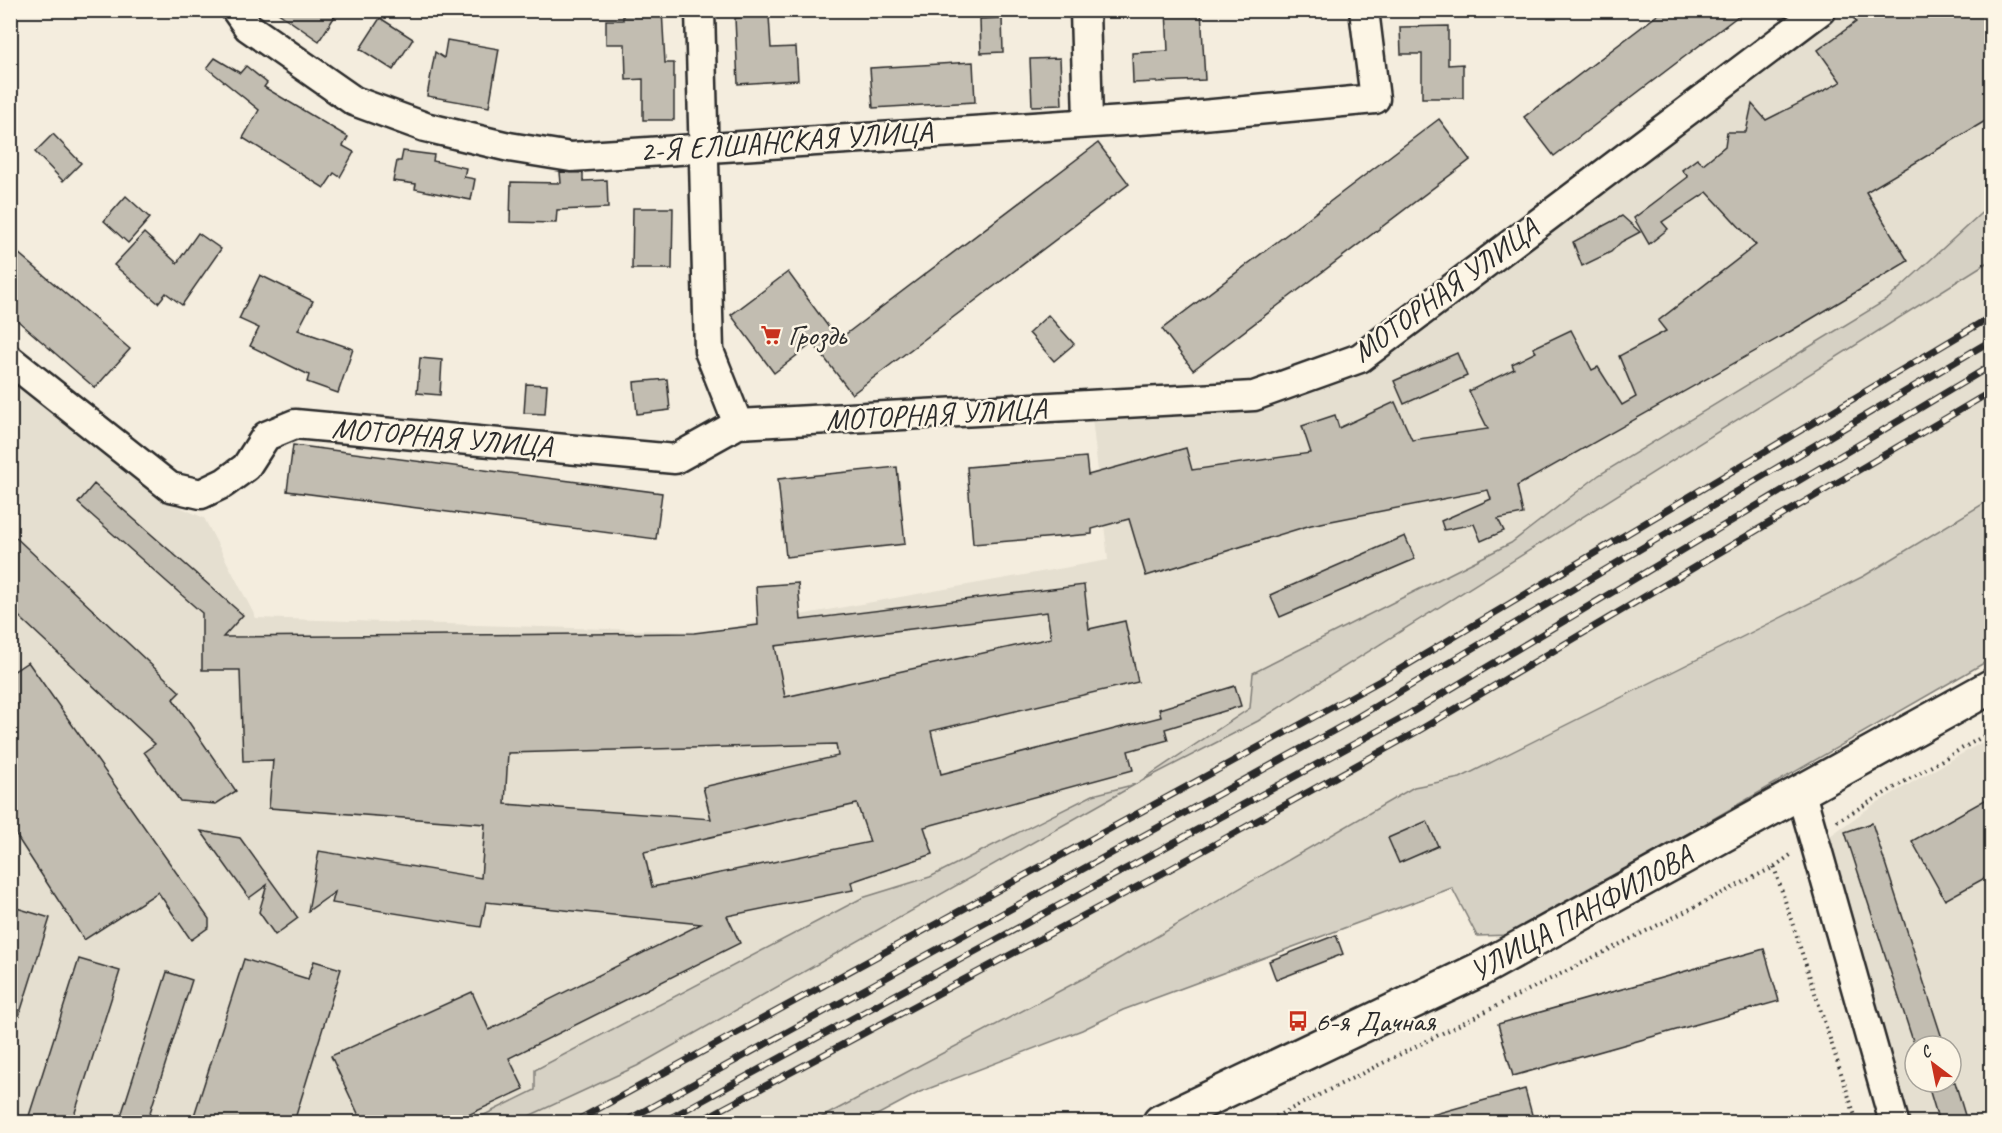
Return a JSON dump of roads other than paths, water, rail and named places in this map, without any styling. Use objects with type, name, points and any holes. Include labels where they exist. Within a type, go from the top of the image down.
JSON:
[{"type":"main road","name":"УЛИЦА ПАНФИЛОВА","points":[[1179,1118],[1481,969],[1992,686]]},
{"type":"street","name":"2-Я ЕЛШАНСКАЯ УЛИЦА","points":[[236,10],[248,27],[354,101],[425,128],[509,147],[571,157],[1088,121],[1170,118],[1375,99],[1364,10]]},
{"type":"street","points":[[700,10],[709,351],[738,424]]},
{"type":"street","points":[[1085,10],[1088,121]]},
{"type":"street","name":"МОТОРНАЯ УЛИЦА","points":[[10,360],[170,488],[201,494],[224,483],[246,467],[266,436],[296,424],[675,459],[738,424],[1254,396],[1360,358],[1821,10]]},
{"type":"street","points":[[1801,793],[1894,1122]]},
{"type":"railway","points":[[574,1122],[1387,677],[1992,316]]},
{"type":"railway","points":[[624,1122],[1344,725],[1992,340]]},
{"type":"railway","points":[[663,1122],[1407,715],[1992,365]]},
{"type":"railway","points":[[698,1122],[1163,873],[1418,731],[1992,391]]},
{"type":"place","name":"Гроздь","points":[[771,335]]},
{"type":"place","name":"6-я Дачная","points":[[1298,1021]]}]
